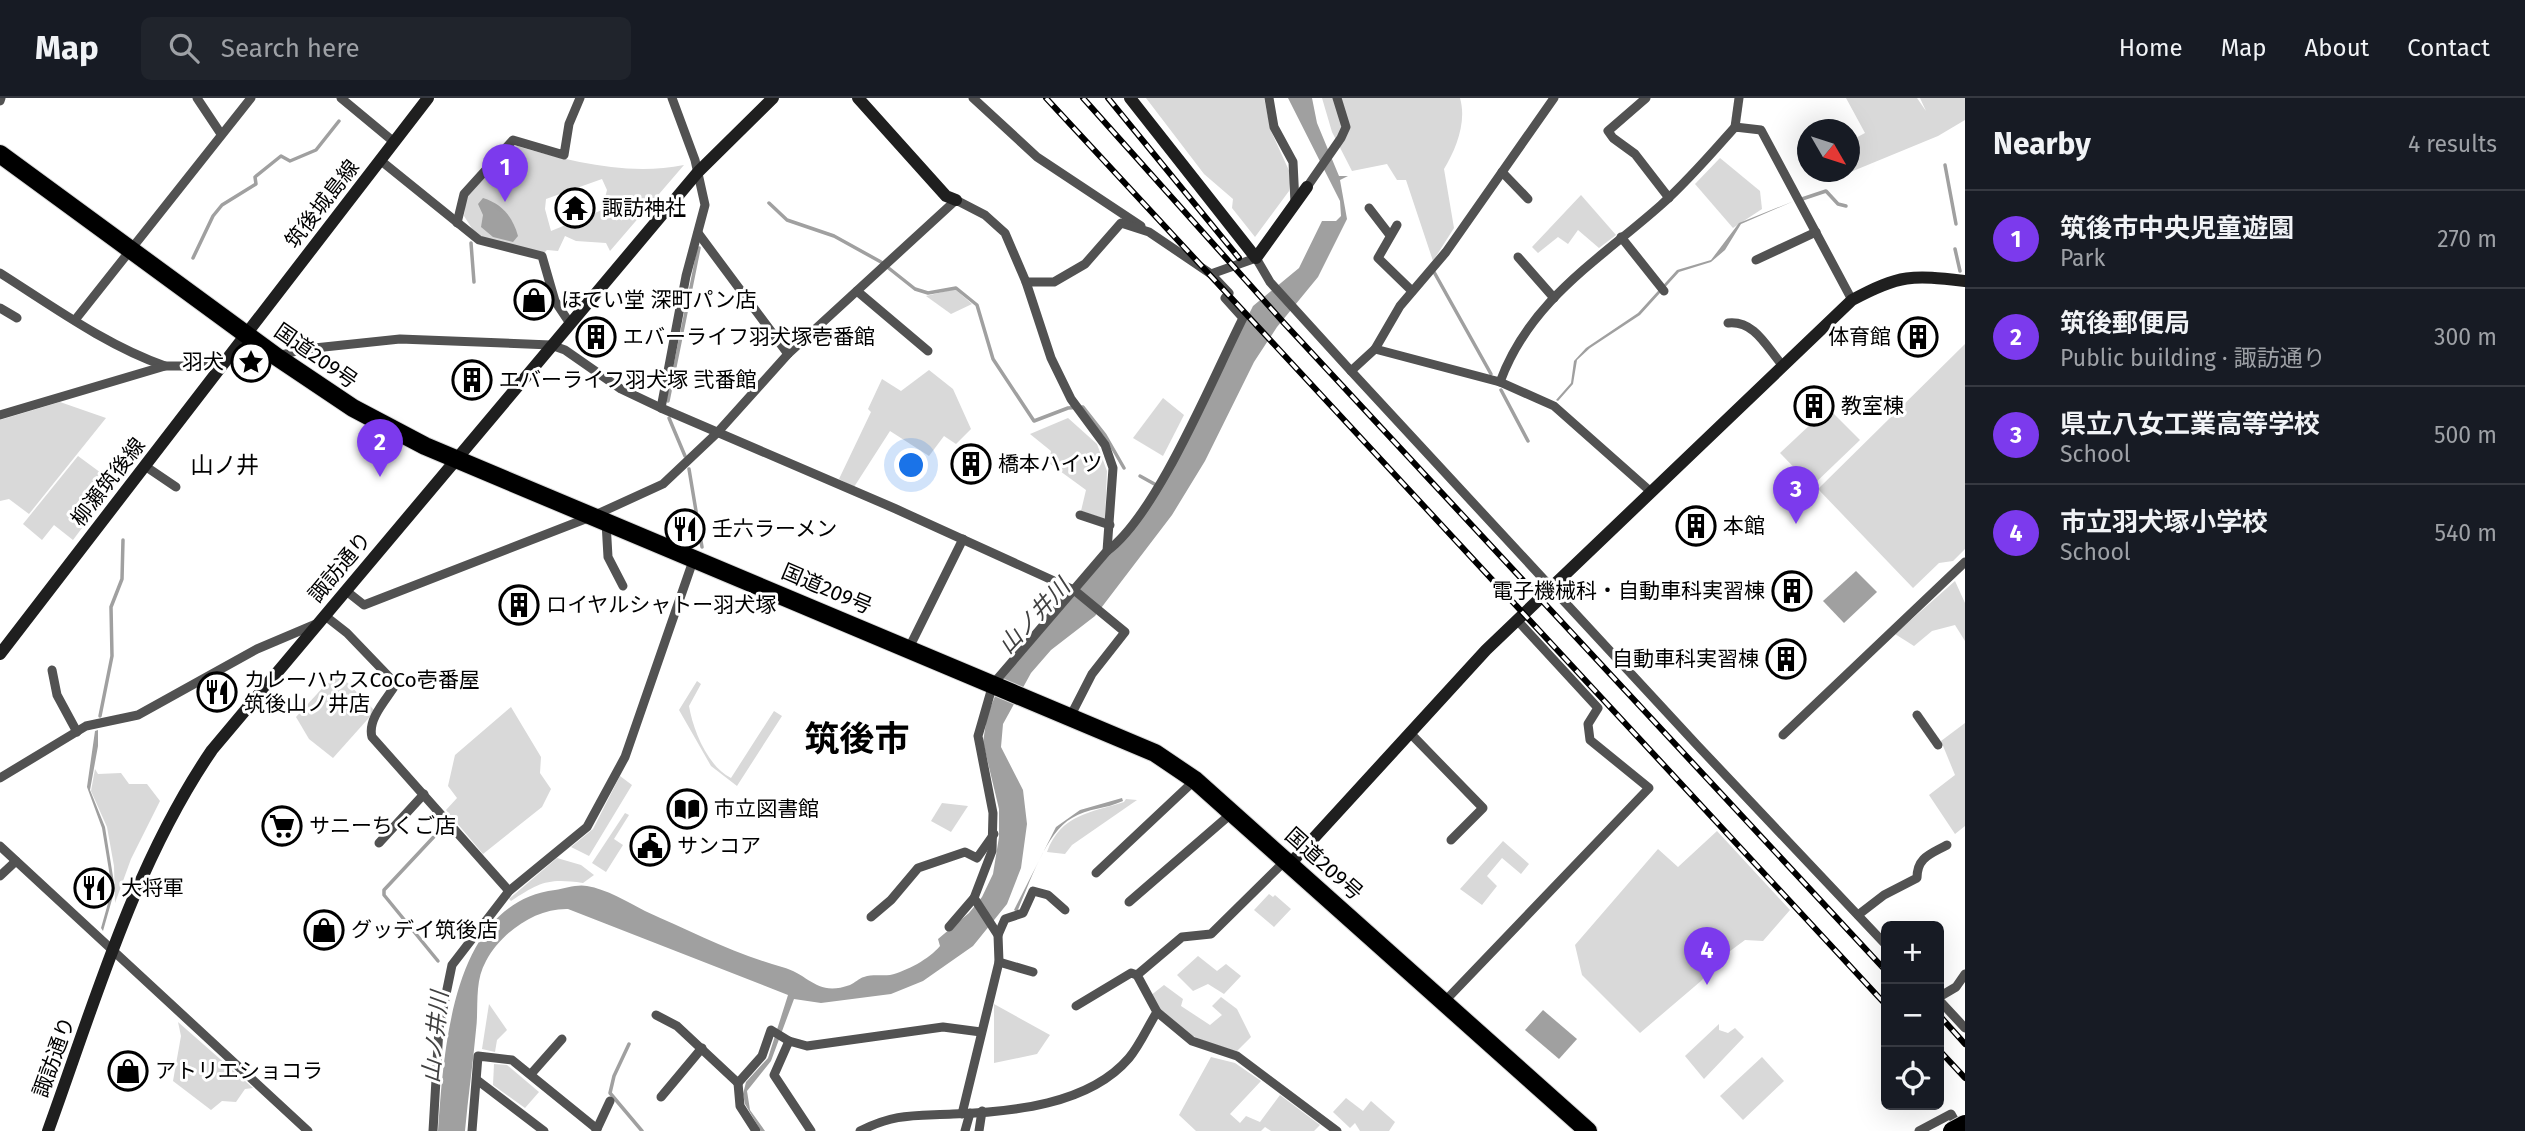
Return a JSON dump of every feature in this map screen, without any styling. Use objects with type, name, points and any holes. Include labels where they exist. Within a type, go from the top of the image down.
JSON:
[{"type":"highway","name":"国道209号","points":[[0,154],[276,357],[353,408],[425,446],[1155,752],[1195,780],[1588,1131]]},
{"type":"highway","points":[[1952,1131],[1965,1124]]},
{"type":"street","points":[[197,98],[221,134]]},
{"type":"street","points":[[75,320],[251,98]]},
{"type":"street","points":[[341,98],[394,142]]},
{"type":"street","name":"筑後城島線","points":[[246,334],[428,98]]},
{"type":"street","points":[[457,223],[464,194],[513,141],[564,155],[569,124],[580,98]]},
{"type":"street","points":[[661,408],[686,276],[705,205],[698,172],[672,98]]},
{"type":"street","name":"諏訪通り","points":[[48,1131],[113,953],[181,796],[212,750],[569,322],[698,172],[774,98]]},
{"type":"street","points":[[949,927],[974,898],[988,864],[995,832],[978,736],[993,684],[1138,518],[1166,471],[1243,318],[1225,298],[1229,293],[1211,274],[1037,158],[973,98]]},
{"type":"street","points":[[1130,98],[1256,258],[1270,282],[1881,940]]},
{"type":"street","points":[[1269,98],[1274,127],[1293,162],[1295,204]]},
{"type":"street","points":[[1211,274],[1256,258],[1295,204],[1346,127],[1337,98]]},
{"type":"street","points":[[1351,371],[1375,349],[1412,291],[1446,252],[1554,98]]},
{"type":"street","points":[[1646,98],[1608,131],[1634,154],[1669,198]]},
{"type":"street","points":[[1500,382],[1508,360],[1566,283],[1669,198],[1735,127],[1739,98]]},
{"type":"street","points":[[865,101],[946,197],[985,215],[1006,233],[1056,368],[1071,399],[1105,446],[1113,468],[1107,551]]},
{"type":"street","points":[[1735,127],[1761,130],[1852,300]]},
{"type":"street","points":[[380,160],[479,240],[542,256],[555,301],[569,322]]},
{"type":"street","points":[[1502,172],[1528,199]]},
{"type":"street","points":[[345,590],[364,605],[599,518],[663,484],[717,433],[788,355],[956,200]]},
{"type":"street","points":[[1369,208],[1389,234]]},
{"type":"street","points":[[1026,282],[1054,282],[1085,264],[1121,223],[1149,232]]},
{"type":"street","points":[[1397,225],[1389,234],[1378,258],[1412,291]]},
{"type":"street","points":[[1756,260],[1815,232]]},
{"type":"street","points":[[698,233],[788,355]]},
{"type":"street","points":[[1621,237],[1664,291]]},
{"type":"street","points":[[1518,257],[1554,298]]},
{"type":"street","points":[[0,273],[75,320],[147,360],[165,366]]},
{"type":"street","points":[[1137,975],[1182,937],[1211,934],[1288,862],[1517,620],[1852,300],[1888,280],[1924,276],[1965,281]]},
{"type":"street","points":[[857,291],[928,351]]},
{"type":"street","points":[[0,308],[17,318]]},
{"type":"street","points":[[1728,323],[1741,321],[1750,325],[1783,366]]},
{"type":"street","name":"柳瀬筑後線","points":[[0,654],[246,334]]},
{"type":"street","points":[[276,357],[306,349],[400,339],[551,345],[565,350],[621,389],[661,408],[1076,591],[1125,632],[1092,674],[1071,715]]},
{"type":"street","points":[[1375,349],[1500,382],[1554,406],[1650,491]]},
{"type":"street","points":[[0,415],[165,366],[222,366]]},
{"type":"street","points":[[145,466],[177,487]]},
{"type":"street","points":[[1080,515],[1110,525]]},
{"type":"street","points":[[599,518],[608,556],[624,586]]},
{"type":"street","points":[[909,648],[963,539]]},
{"type":"street","points":[[433,1131],[439,1028],[452,965],[509,891],[587,827],[625,757],[694,558]]},
{"type":"street","points":[[1783,735],[1965,562]]},
{"type":"street","points":[[0,778],[86,726],[138,715],[257,649],[321,619],[347,633],[396,684],[375,717],[370,730],[372,737],[509,891]]},
{"type":"street","points":[[1444,1002],[1649,788],[1590,740],[1588,724],[1598,708],[1517,620]]},
{"type":"street","points":[[52,670],[57,695],[77,732]]},
{"type":"street","points":[[1917,715],[1938,746]]},
{"type":"street","points":[[1410,733],[1483,808],[1451,840]]},
{"type":"street","points":[[1096,873],[1195,780]]},
{"type":"street","points":[[379,843],[425,794]]},
{"type":"street","points":[[1129,902],[1232,813]]},
{"type":"street","points":[[871,917],[891,900],[918,868],[965,852],[977,858],[995,832]]},
{"type":"street","points":[[1858,915],[1884,895],[1917,878],[1917,866],[1921,860],[1947,845]]},
{"type":"street","points":[[0,846],[307,1131]]},
{"type":"street","points":[[0,876],[16,860]]},
{"type":"street","points":[[996,933],[1005,919],[1023,913],[1033,891],[1048,895],[1065,910]]},
{"type":"street","points":[[965,1131],[981,1032],[999,962],[996,933],[974,898]]},
{"type":"street","points":[[999,962],[1032,972]]},
{"type":"street","points":[[1076,1006],[1131,973],[1137,975],[1157,1012],[1192,1041],[1237,1056],[1337,1131]]},
{"type":"street","points":[[1944,995],[1956,987],[1965,974]]},
{"type":"street","points":[[1944,1004],[1965,1028]]},
{"type":"street","points":[[860,1131],[886,1117],[966,1113],[1052,1101],[1097,1084],[1129,1058],[1157,1012]]},
{"type":"street","points":[[656,1015],[677,1026],[738,1083],[740,1106],[756,1131]]},
{"type":"street","points":[[738,1083],[762,1056],[771,1030],[789,1041],[807,1046],[943,1027],[981,1032]]},
{"type":"street","points":[[531,1074],[562,1039]]},
{"type":"street","points":[[789,1041],[774,1075],[811,1131]]},
{"type":"street","points":[[661,1097],[702,1048]]},
{"type":"street","points":[[472,1131],[478,1056],[512,1060],[596,1130],[610,1101]]},
{"type":"street","points":[[477,1080],[544,1131]]},
{"type":"street","points":[[979,1131],[982,1111]]},
{"type":"street","points":[[1919,1131],[1951,1114],[1961,1131]]},
{"type":"shaded area","points":[[1146,98],[1264,98],[1271,131],[1291,175],[1289,191],[1255,237],[1232,208],[1233,199],[1204,174]]},
{"type":"shaded area","points":[[1288,98],[1312,98],[1317,123],[1339,176],[1348,176],[1340,180],[1347,219],[1318,277],[1277,327],[1254,362],[1205,461],[1172,515],[1095,616],[1051,650],[1031,673],[1003,724],[1001,747],[1023,790],[1027,824],[1021,868],[1007,904],[973,946],[923,981],[891,994],[821,1003],[794,999],[771,1061],[747,1091],[750,1110],[765,1131],[761,1131],[745,1104],[743,1094],[746,1082],[768,1058],[788,995],[568,909],[543,913],[520,924],[500,941],[482,969],[478,986],[465,1131],[438,1131],[444,1061],[460,985],[474,951],[494,922],[520,901],[571,886],[594,888],[617,896],[713,942],[792,971],[821,987],[829,988],[850,985],[867,976],[890,975],[917,964],[935,951],[940,946],[938,939],[969,913],[982,897],[993,874],[999,837],[999,809],[983,742],[987,716],[1004,674],[1144,515],[1174,465],[1253,306],[1299,268],[1322,221],[1336,221],[1341,216],[1340,201]]},
{"type":"shaded area","points":[[1322,98],[1460,98],[1462,116],[1459,135],[1444,169],[1454,228],[1433,261],[1406,180],[1397,180],[1387,164],[1352,171],[1332,132]]},
{"type":"shaded area","points":[[1846,98],[1917,98],[1926,111],[1920,98],[1965,98],[1965,120],[1938,136],[1860,168],[1860,136],[1865,133],[1860,119],[1857,119]]},
{"type":"shaded area","points":[[517,146],[580,162],[621,168],[684,165],[610,251],[606,243],[576,241],[565,236],[558,251],[547,250],[543,254],[478,238],[464,216],[466,196],[510,149]],"holes":[[[602,179],[607,190],[602,210],[551,231],[545,209],[546,199]]]},
{"type":"shaded area","points":[[1720,158],[1760,191],[1762,209],[1733,228],[1695,184]]},
{"type":"shaded area","points":[[1581,195],[1616,235],[1599,248],[1578,230],[1568,244],[1558,237],[1538,253],[1532,247]]},
{"type":"shaded area","points":[[483,198],[502,208],[510,218],[518,236],[513,242],[493,237],[481,227],[483,215],[478,204]]},
{"type":"shaded area","points":[[1794,201],[1741,224],[1725,250],[1711,262],[1679,272],[1640,315],[1590,348],[1577,360],[1573,384],[1556,400],[1571,383],[1574,361],[1586,348],[1638,313],[1677,270],[1711,260],[1739,223]]},
{"type":"shaded area","points":[[955,289],[972,304],[951,314],[926,296]]},
{"type":"shaded area","points":[[1965,344],[1965,549],[1953,561],[1939,563],[1913,588],[1818,489]]},
{"type":"shaded area","points":[[929,370],[953,389],[971,429],[956,444],[944,436],[929,456],[890,431],[854,487],[839,479],[871,412],[868,409],[882,379],[901,391]]},
{"type":"shaded area","points":[[1163,398],[1184,415],[1163,456],[1133,438]]},
{"type":"shaded area","points":[[60,402],[106,418],[29,514],[9,499],[0,501],[0,420]]},
{"type":"shaded area","points":[[1828,408],[1860,440],[1812,486],[1780,453]]},
{"type":"shaded area","points":[[1068,418],[1097,444],[1107,471],[1105,519],[1081,511],[1086,490],[1049,463],[1051,451],[1030,434]]},
{"type":"shaded area","points":[[78,456],[116,484],[112,489],[108,486],[100,496],[103,500],[73,540],[54,525],[42,540],[23,524]]},
{"type":"shaded area","points":[[1856,571],[1877,592],[1844,623],[1823,601]]},
{"type":"shaded area","points":[[1955,581],[1965,603],[1965,641],[1955,625],[1932,631],[1914,646],[1895,634]]},
{"type":"shaded area","points":[[337,672],[375,711],[333,758],[309,739],[296,717]]},
{"type":"shaded area","points":[[697,681],[701,684],[689,706],[694,726],[709,757],[731,778],[774,711],[782,716],[737,786],[711,766],[679,710]]},
{"type":"shaded area","points":[[511,707],[541,757],[540,773],[551,789],[542,807],[483,854],[446,810],[457,798],[448,786],[455,755]]},
{"type":"shaded area","points":[[1965,723],[1965,826],[1955,834],[1929,795],[1955,775],[1941,741]]},
{"type":"shaded area","points":[[98,730],[98,746],[90,790],[105,827],[115,889],[103,931],[101,928],[112,889],[102,828],[87,787],[95,731]]},
{"type":"shaded area","points":[[95,769],[98,774],[121,773],[129,784],[147,784],[160,801],[131,859],[115,903],[114,866],[107,827],[91,791]]},
{"type":"shaded area","points":[[620,776],[632,785],[589,856],[571,847],[593,829]]},
{"type":"shaded area","points":[[1122,798],[1123,801],[1072,818],[1054,835],[1044,851],[1056,827],[1080,810]]},
{"type":"shaded area","points":[[1126,799],[1137,800],[1072,845],[1065,854],[1047,852],[1053,839],[1069,822]]},
{"type":"shaded area","points":[[942,803],[968,806],[951,832],[931,821]]},
{"type":"shaded area","points":[[625,813],[629,815],[614,839],[623,845],[606,872],[592,863]]},
{"type":"shaded area","points":[[1717,831],[1790,910],[1763,941],[1745,940],[1722,957],[1701,981],[1640,1033],[1582,975],[1575,945],[1658,849],[1678,867]]},
{"type":"shaded area","points":[[1503,841],[1529,864],[1521,874],[1502,858],[1487,876],[1497,886],[1482,905],[1460,889]]},
{"type":"shaded area","points":[[557,858],[581,865],[594,875],[583,883],[552,881],[530,889],[511,901],[509,899]]},
{"type":"shaded area","points":[[1037,864],[1017,912],[1014,910]]},
{"type":"shaded area","points":[[1269,894],[1273,897],[1275,895],[1291,909],[1274,927],[1254,910]]},
{"type":"shaded area","points":[[1198,956],[1217,971],[1226,964],[1241,976],[1224,994],[1208,984],[1193,991],[1177,975]]},
{"type":"shaded area","points":[[1164,985],[1183,999],[1181,1006],[1210,1025],[1222,1015],[1212,1006],[1221,997],[1237,1009],[1251,1037],[1237,1051],[1187,1033],[1166,1018],[1150,996]]},
{"type":"shaded area","points":[[489,1004],[507,1030],[497,1040],[495,1052],[482,1049]]},
{"type":"shaded area","points":[[994,1004],[1050,1035],[1037,1054],[994,1063]]},
{"type":"shaded area","points":[[1543,1010],[1577,1039],[1559,1059],[1525,1030]]},
{"type":"shaded area","points":[[178,1022],[253,1088],[245,1089],[236,1102],[222,1101],[211,1110],[173,1081],[181,1036]]},
{"type":"shaded area","points":[[1719,1024],[1719,1030],[1728,1033],[1735,1028],[1744,1037],[1704,1079],[1685,1056]]},
{"type":"shaded area","points":[[1211,1057],[1235,1063],[1261,1081],[1230,1114],[1240,1123],[1246,1116],[1260,1122],[1280,1095],[1320,1125],[1314,1131],[1271,1131],[1265,1127],[1261,1131],[1196,1131],[1179,1115]]},
{"type":"shaded area","points":[[1762,1057],[1784,1081],[1743,1120],[1720,1096]]},
{"type":"shaded area","points":[[494,1064],[507,1065],[539,1092],[525,1108],[493,1085]]},
{"type":"shaded area","points":[[1346,1098],[1363,1111],[1371,1101],[1395,1122],[1389,1131],[1360,1131],[1355,1123],[1350,1128],[1333,1112]]},
{"type":"waterway","points":[[193,258],[213,216],[222,205],[256,184],[255,177],[281,156],[290,161],[316,150],[339,121]]},
{"type":"waterway","points":[[1945,165],[1956,224]]},
{"type":"waterway","points":[[1802,199],[1826,191],[1838,204],[1846,206]]},
{"type":"waterway","points":[[769,203],[787,220],[834,236],[881,262],[915,289],[928,293],[956,288],[977,305],[993,359],[1034,421],[1068,408],[1083,407],[1105,435],[1124,468]]},
{"type":"waterway","points":[[471,243],[474,282]]},
{"type":"waterway","points":[[668,401],[699,248]]},
{"type":"waterway","points":[[1955,249],[1960,271]]},
{"type":"waterway","points":[[1434,272],[1491,374]]},
{"type":"waterway","points":[[1501,390],[1528,441]]},
{"type":"waterway","points":[[669,418],[685,456]]},
{"type":"waterway","points":[[689,469],[702,547]]},
{"type":"waterway","points":[[1140,476],[1158,486]]},
{"type":"waterway","points":[[100,716],[112,656],[111,607],[122,579],[123,540]]},
{"type":"waterway","points":[[438,961],[384,895],[384,890],[443,827]]},
{"type":"waterway","points":[[629,1044],[614,1076],[610,1093],[642,1131]]},
{"type":"railway","points":[[1046,98],[1881,1000]]},
{"type":"railway","points":[[1083,98],[1284,323],[1881,966]]},
{"type":"railway","points":[[1108,98],[1239,258]]},
{"type":"railway","points":[[1944,1021],[1965,1044]]},
{"type":"railway","points":[[1944,1055],[1965,1078]]},
{"type":"place","name":"筑後市中央児童遊園","points":[[505,202]]},
{"type":"place","name":"諏訪神社","points":[[575,208]]},
{"type":"place","name":"ほてい堂 深町パン店","points":[[534,300]]},
{"type":"place","name":"エバーライフ羽犬塚壱番館","points":[[596,337]]},
{"type":"place","name":"体育館","points":[[1918,337]]},
{"type":"place","name":"羽犬","points":[[251,362]]},
{"type":"place","name":"エバーライフ羽犬塚 弐番館","points":[[472,380]]},
{"type":"place","name":"教室棟","points":[[1814,406]]},
{"type":"place","name":"橋本ハイツ","points":[[971,464]]},
{"type":"place","name":"筑後郵便局","points":[[380,477]]},
{"type":"place","name":"県立八女工業高等学校","points":[[1796,524]]},
{"type":"place","name":"本館","points":[[1696,526]]},
{"type":"place","name":"壬六ラーメン","points":[[685,529]]},
{"type":"place","name":"電子機械科・自動車科実習棟","points":[[1792,591]]},
{"type":"place","name":"ロイヤルシャトー羽犬塚","points":[[519,605]]},
{"type":"place","name":"自動車科実習棟","points":[[1786,659]]},
{"type":"place","name":"カレーハウスCoCo壱番屋 筑後山ノ井店","points":[[217,692]]},
{"type":"place","name":"市立図書館","points":[[687,809]]},
{"type":"place","name":"サニーちくご店","points":[[282,826]]},
{"type":"place","name":"サンコア","points":[[650,846]]},
{"type":"place","name":"大将軍","points":[[94,888]]},
{"type":"place","name":"グッデイ筑後店","points":[[324,930]]},
{"type":"place","name":"市立羽犬塚小学校","points":[[1707,985]]},
{"type":"place","name":"アトリエショコラ","points":[[128,1071]]},
{"type":"district","name":"山ノ井","points":[[225,465]]},
{"type":"district","name":"筑後市","points":[[857,739]]},
{"type":"water label","name":"山ノ井川","points":[[1034,616]]},
{"type":"water label","name":"山ノ井川","points":[[435,1037]]}]
